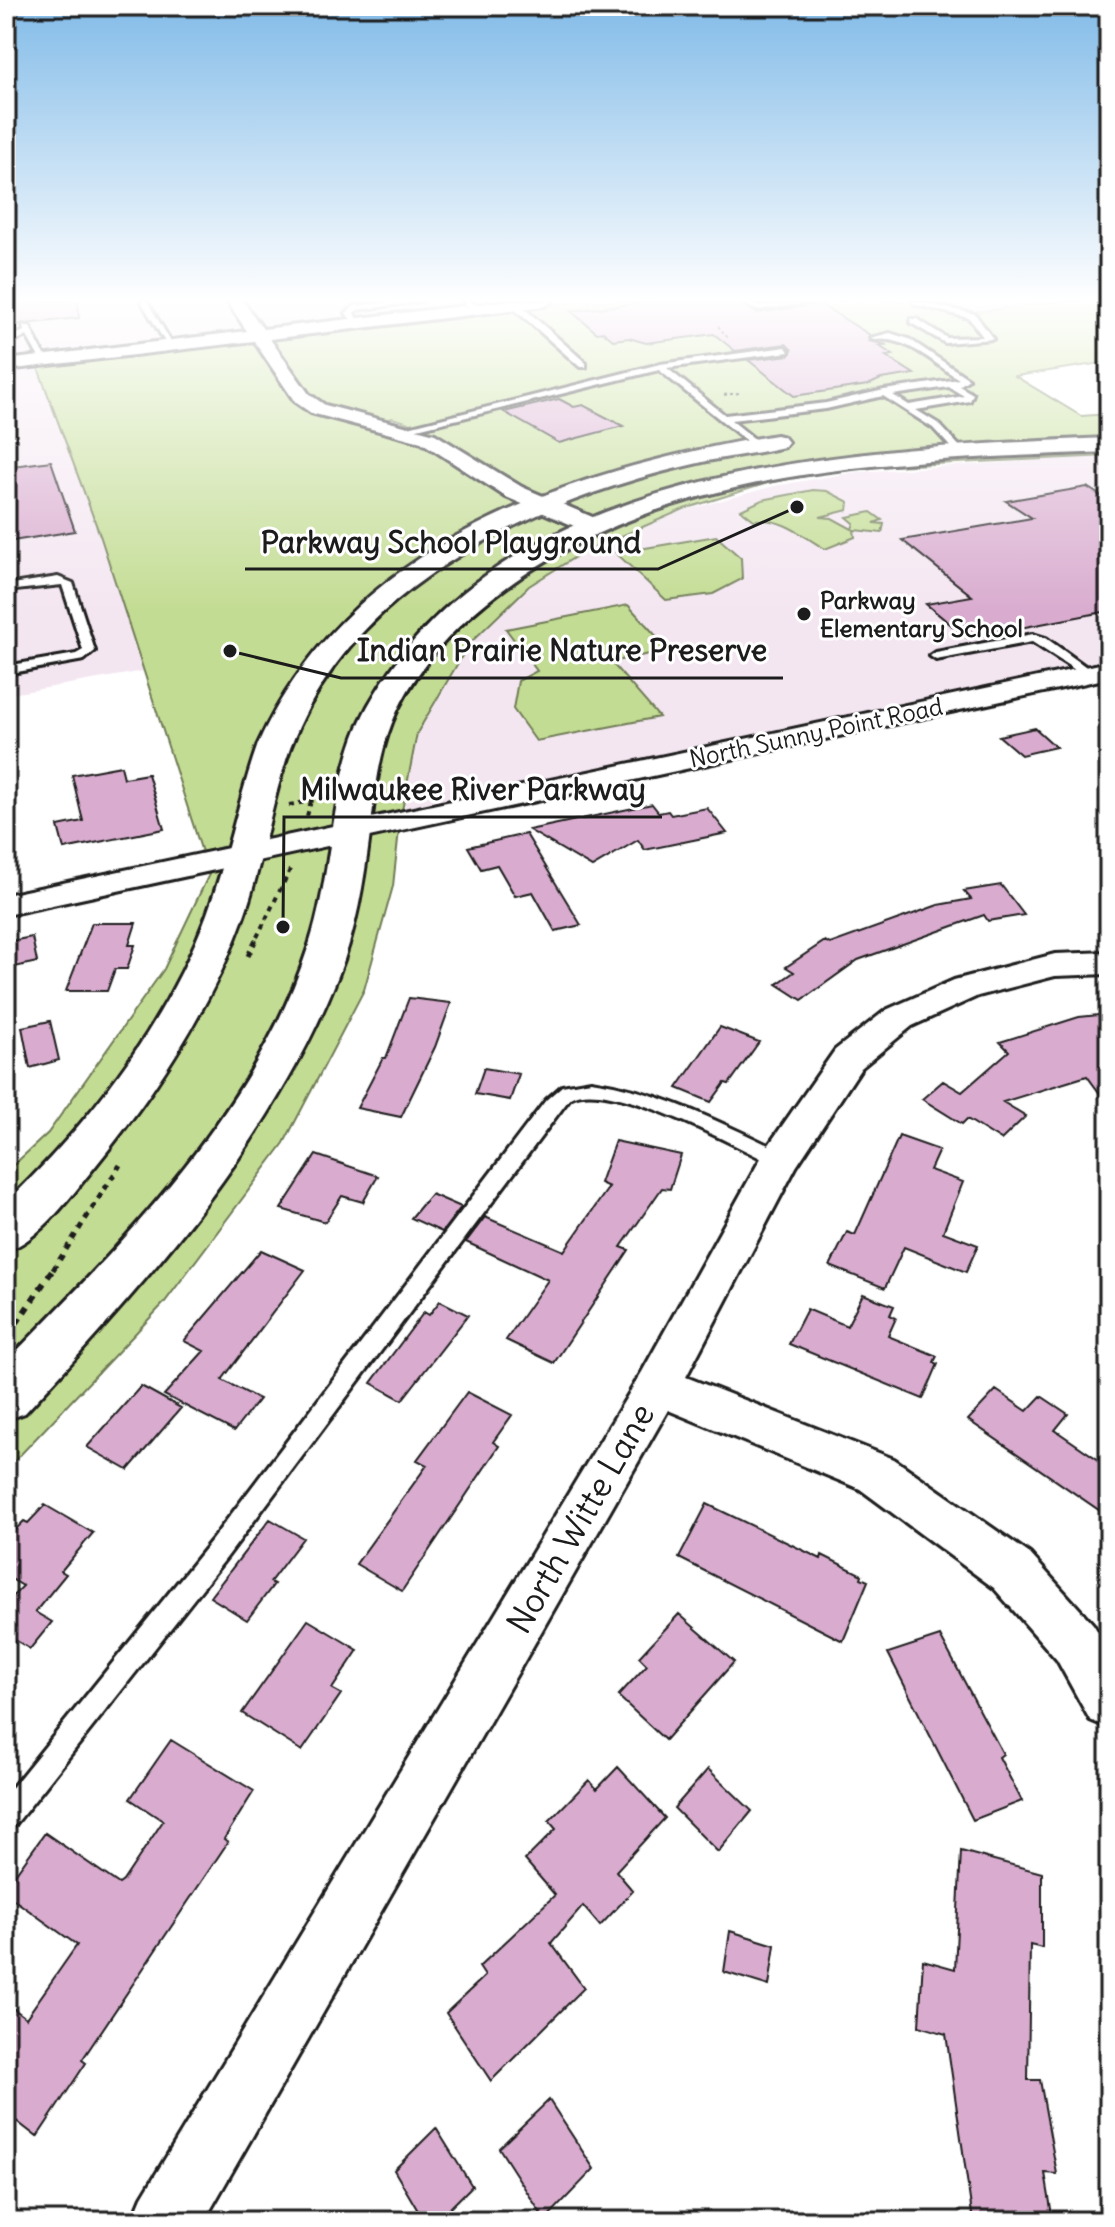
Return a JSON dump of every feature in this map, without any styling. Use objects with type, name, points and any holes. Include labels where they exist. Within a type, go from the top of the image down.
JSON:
[{"type":"street","points":[[312,405],[343,418],[428,438],[514,492],[594,526]]},
{"type":"street","points":[[6,1232],[47,1194],[137,1081],[193,988],[225,918],[270,758],[285,720],[331,648],[385,596],[472,537],[542,505],[648,468],[757,445],[936,426],[1109,420]]},
{"type":"street","points":[[6,1397],[75,1325],[173,1210],[229,1139],[281,1056],[318,976],[341,903],[356,792],[366,750],[380,713],[422,647],[454,614],[526,561],[594,526],[661,502],[768,473],[867,458],[1109,445]]},
{"type":"street","name":"North Sunny Point Road","points":[[7,901],[245,854],[1099,672]]},
{"type":"street","name":"North Witte Lane","points":[[166,2221],[658,1386],[780,1159],[848,1059],[899,1018],[981,984],[1055,965],[1109,963]]},
{"type":"street","points":[[658,1386],[877,1474],[1012,1571],[1075,1642],[1109,1701]]},
{"type":"lane","points":[[401,430],[504,405]]},
{"type":"lane","points":[[706,405],[757,445]]},
{"type":"lane","points":[[722,418],[831,405]]},
{"type":"lane","points":[[904,405],[936,426],[960,452]]},
{"type":"lane","points":[[909,408],[925,405]]},
{"type":"lane","points":[[6,588],[58,580],[67,583],[89,651],[80,657],[6,670]]},
{"type":"lane","points":[[936,656],[1033,638],[1099,672]]},
{"type":"lane","points":[[6,1816],[219,1549],[543,1116],[569,1089],[601,1086],[676,1111],[780,1159]]},
{"type":"path","points":[[276,807],[334,797]]},
{"type":"shaded area","points":[[6,405],[52,405],[101,538],[144,671],[6,695]]},
{"type":"shaded area","name":"Parkway Elementary School","points":[[1109,456],[1109,663],[407,809],[401,801],[414,733],[467,643],[531,586],[581,554],[683,511],[774,486],[856,472]]},
{"type":"green space","points":[[52,405],[1063,405],[1081,416],[1109,414],[1109,456],[849,468],[768,483],[684,509],[580,554],[529,586],[469,644],[417,733],[400,821],[393,886],[364,990],[284,1143],[164,1303],[6,1470],[6,1172],[48,1133],[164,969],[222,847],[202,852],[101,538]],"holes":[[[392,418],[432,434],[508,481],[549,495],[523,505],[430,449],[369,427]]]},
{"type":"green space","points":[[813,490],[827,491],[849,502],[848,510],[820,517],[832,518],[852,529],[854,523],[847,517],[871,512],[882,520],[874,523],[884,524],[882,533],[854,530],[855,537],[825,549],[791,528],[773,521],[754,520],[741,510],[762,500]]},
{"type":"green space","points":[[716,536],[741,558],[742,579],[713,594],[666,600],[616,553]]},
{"type":"green space","points":[[628,605],[669,650],[611,662],[659,717],[536,741],[513,709],[518,681],[537,671],[506,629]]},
{"type":"building","points":[[534,405],[583,405],[623,426],[559,443],[504,412]]},
{"type":"building","points":[[51,461],[75,531],[6,542],[6,467]]},
{"type":"building","points":[[1087,487],[1109,501],[1109,611],[967,638],[926,604],[972,596],[902,540],[1032,518],[1006,501]]},
{"type":"building","points":[[1035,728],[1056,747],[1021,755],[999,736]]},
{"type":"building","points":[[121,766],[124,778],[148,774],[164,829],[64,849],[58,826],[83,821],[72,775]]},
{"type":"building","points":[[652,804],[659,813],[668,811],[671,815],[707,808],[727,833],[645,850],[638,840],[592,867],[529,830]]},
{"type":"building","points":[[526,834],[581,925],[555,931],[533,892],[515,896],[497,865],[481,869],[468,847]]},
{"type":"building","points":[[1001,885],[1024,915],[988,921],[984,915],[858,960],[802,1000],[777,984],[794,972],[786,967],[825,941],[830,944],[938,905],[971,899],[964,891]]},
{"type":"building","points":[[92,923],[136,923],[129,945],[135,945],[127,969],[115,969],[107,991],[66,991]]},
{"type":"building","points":[[32,937],[37,962],[6,969],[6,942]]},
{"type":"building","points":[[409,998],[451,1003],[435,1047],[401,1117],[357,1108],[383,1058],[386,1058]]},
{"type":"building","points":[[1109,1014],[1109,1106],[1087,1076],[1003,1102],[1026,1116],[1001,1140],[967,1119],[962,1124],[922,1099],[943,1081],[962,1092],[1009,1051],[1000,1042],[1079,1017]]},
{"type":"building","points":[[50,1021],[59,1060],[30,1068],[22,1027]]},
{"type":"building","points":[[720,1027],[759,1042],[729,1084],[725,1083],[711,1102],[677,1088]]},
{"type":"building","points":[[484,1068],[519,1074],[510,1100],[475,1094]]},
{"type":"building","points":[[899,1136],[939,1150],[930,1170],[963,1182],[943,1232],[978,1245],[966,1272],[904,1247],[885,1288],[830,1266],[847,1232],[855,1235]]},
{"type":"building","points":[[615,1141],[681,1155],[670,1189],[662,1188],[621,1247],[629,1250],[554,1363],[506,1340],[548,1280],[466,1242],[485,1217],[564,1251],[609,1187],[600,1183]]},
{"type":"building","points":[[316,1155],[378,1176],[363,1202],[342,1196],[325,1222],[281,1209]]},
{"type":"building","points":[[431,1194],[461,1207],[442,1232],[411,1218]]},
{"type":"building","points":[[261,1250],[305,1270],[222,1380],[259,1399],[234,1431],[164,1395],[204,1351],[184,1341]]},
{"type":"building","points":[[863,1294],[894,1306],[890,1315],[896,1318],[888,1336],[937,1356],[934,1362],[938,1364],[923,1399],[789,1344],[807,1309],[847,1326]]},
{"type":"building","points":[[440,1301],[468,1315],[402,1400],[371,1383],[424,1312],[429,1315]]},
{"type":"building","points":[[141,1386],[181,1408],[128,1470],[87,1447]]},
{"type":"building","points":[[996,1390],[1027,1411],[1041,1396],[1068,1414],[1055,1430],[1109,1467],[1109,1517],[968,1420]]},
{"type":"building","points":[[467,1392],[512,1415],[493,1442],[499,1446],[402,1591],[356,1564],[427,1465],[417,1460]]},
{"type":"building","points":[[707,1504],[821,1559],[822,1555],[868,1581],[843,1641],[679,1558]]},
{"type":"building","points":[[45,1505],[93,1533],[61,1571],[66,1574],[35,1612],[52,1622],[30,1649],[12,1638],[6,1646],[6,1593],[12,1597],[23,1586],[6,1576],[6,1539]]},
{"type":"building","points":[[270,1519],[303,1538],[270,1582],[274,1584],[247,1620],[210,1597]]},
{"type":"building","points":[[679,1614],[734,1662],[665,1740],[618,1696],[647,1665],[639,1657]]},
{"type":"building","points":[[308,1620],[358,1650],[332,1689],[341,1694],[302,1751],[242,1713]]},
{"type":"building","points":[[940,1636],[1003,1754],[999,1757],[1022,1801],[973,1820],[888,1653]]},
{"type":"building","points":[[171,1740],[254,1791],[224,1839],[228,1842],[82,2060],[86,2063],[37,2137],[6,2113],[6,2003],[26,2018],[77,1945],[6,1894],[6,1887],[45,1833],[119,1884],[123,1881],[163,1821],[130,1799]]},
{"type":"building","points":[[618,1767],[665,1818],[616,1871],[633,1891],[600,1926],[583,1906],[551,1943],[584,1988],[491,2081],[446,2013],[485,1976],[479,1967],[555,1895],[525,1860],[556,1829],[549,1821],[589,1780],[597,1789]]},
{"type":"building","points":[[708,1769],[752,1811],[718,1852],[674,1808]]},
{"type":"building","points":[[961,1851],[1042,1873],[1042,1948],[1030,1945],[1028,2080],[1040,2080],[1057,2174],[1045,2173],[1053,2221],[973,2221],[946,2034],[919,2026],[923,1960],[955,1969]]},
{"type":"building","points":[[730,1931],[775,1945],[769,1986],[724,1972]]},
{"type":"building","points":[[549,2100],[594,2169],[545,2220],[499,2148]]},
{"type":"building","points":[[436,2128],[472,2186],[437,2221],[424,2221],[394,2170]]},
{"type":"place","name":"Parkway School Playground","points":[[797,507]]},
{"type":"place","name":"Parkway Elementary School","points":[[804,614]]},
{"type":"place","name":"Indian Prairie Nature Preserve","points":[[230,651]]},
{"type":"place","name":"Milwaukee River Parkway","points":[[283,927]]}]
